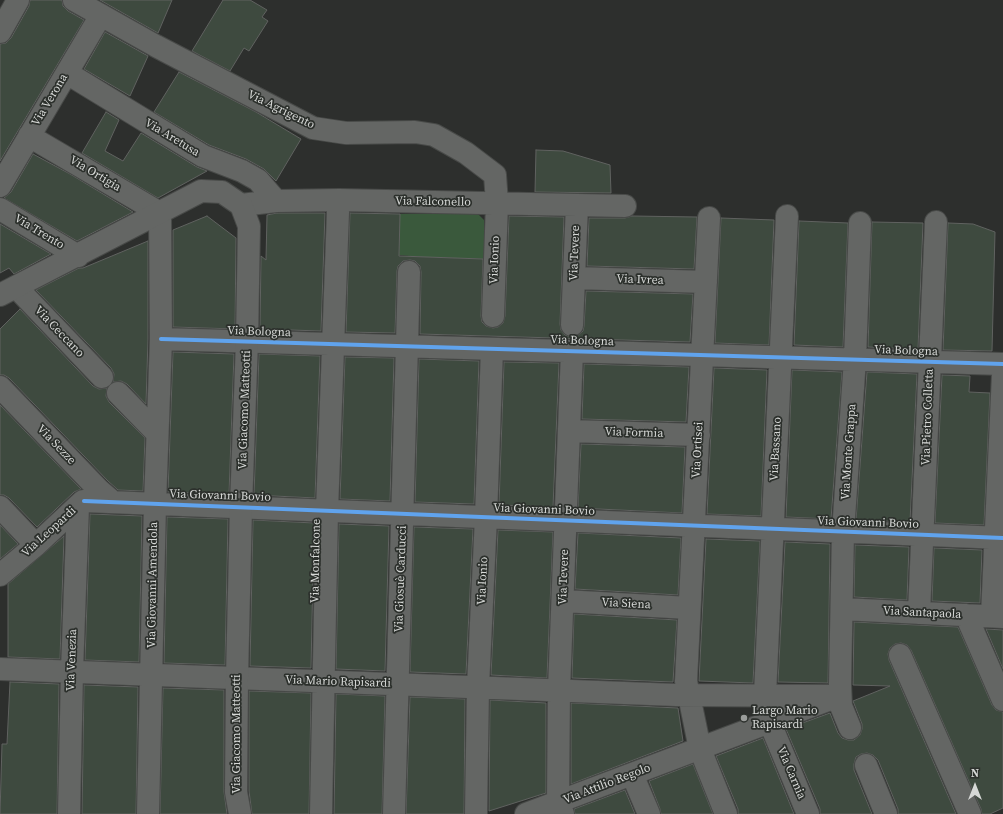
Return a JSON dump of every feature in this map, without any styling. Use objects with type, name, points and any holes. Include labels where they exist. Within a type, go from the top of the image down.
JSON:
[{"type":"street","points":[[0,32],[18,0]]},
{"type":"street","name":"Via Agrigento","points":[[74,0],[156,46],[314,128],[346,133],[415,132],[434,135],[466,152],[495,174],[497,203]]},
{"type":"street","name":"Via Verona","points":[[0,186],[101,15]]},
{"type":"street","name":"Via Aretusa","points":[[67,73],[203,156],[242,171],[258,180],[276,201]]},
{"type":"street","name":"Via Ortigia","points":[[29,136],[160,213]]},
{"type":"street","points":[[0,304],[8,291],[201,191],[222,192],[241,205]]},
{"type":"street","name":"Via Falconello","points":[[241,205],[276,201],[339,200],[625,206]]},
{"type":"street","name":"Via Ionio","points":[[493,316],[497,203]]},
{"type":"street","name":"Via Giacomo Matteotti","points":[[240,814],[236,792],[237,678],[249,226],[241,205]]},
{"type":"street","name":"Via Tevere","points":[[572,325],[576,205]]},
{"type":"street","name":"Via Trento","points":[[0,209],[78,256]]},
{"type":"street","name":"Via Monfalcone","points":[[321,814],[327,511],[338,212]]},
{"type":"street","name":"Via Giovanni Amendola","points":[[148,814],[155,504],[161,339],[160,213]]},
{"type":"street","name":"Via Bassano","points":[[765,689],[787,216]]},
{"type":"street","name":"Via Ortisei","points":[[710,218],[684,690],[697,754],[726,814]]},
{"type":"street","name":"Via Pietro Colletta","points":[[919,613],[936,222]]},
{"type":"street","name":"Via Monte Grappa","points":[[850,728],[841,706],[840,696],[844,532],[855,359],[860,223]]},
{"type":"street","name":"Via Giosuè Carducci","points":[[394,814],[409,272]]},
{"type":"street","name":"Via Ivrea","points":[[574,278],[706,282]]},
{"type":"street","name":"Via Ceccano","points":[[8,291],[102,377]]},
{"type":"street","name":"Via Bologna","points":[[161,339],[1003,364]]},
{"type":"street","name":"Via Ionio","points":[[476,814],[478,687],[492,349]]},
{"type":"street","name":"Via Tevere","points":[[560,808],[559,690],[572,351]]},
{"type":"street","points":[[998,617],[1003,374]]},
{"type":"street","name":"Via Sezze","points":[[0,387],[93,500]]},
{"type":"street","points":[[118,393],[157,433]]},
{"type":"street","name":"Via Formia","points":[[569,431],[699,435]]},
{"type":"street","name":"Via Giovanni Bovio","points":[[93,500],[155,504],[999,538]]},
{"type":"street","name":"Via Leopardi","points":[[0,574],[93,500]]},
{"type":"street","name":"Via Venezia","points":[[70,814],[72,672],[93,500]]},
{"type":"street","points":[[0,507],[36,545]]},
{"type":"street","name":"Via Siena","points":[[563,601],[689,608]]},
{"type":"street","name":"Via Santapaola","points":[[842,609],[998,617]]},
{"type":"street","points":[[966,615],[1003,700]]},
{"type":"street","points":[[900,655],[970,814]]},
{"type":"street","name":"Via Mario Rapisardi","points":[[0,669],[559,690],[765,689],[840,696]]},
{"type":"street","name":"Via Carnia","points":[[765,689],[772,727],[808,814]]},
{"type":"street","name":"Via Attilio Regolo","points":[[526,814],[560,808],[632,774],[697,754],[772,727],[840,696]]},
{"type":"street","points":[[866,765],[886,814]]},
{"type":"street","points":[[632,774],[649,814]]},
{"type":"green space","points":[[477,213],[484,220],[485,259],[399,255],[400,214]]},
{"type":"building","points":[[30,0],[62,0],[63,6],[68,11],[84,20],[0,161],[0,44],[6,43],[11,38],[29,6]]},
{"type":"building","points":[[100,0],[172,0],[158,33]]},
{"type":"building","points":[[223,0],[250,0],[267,10],[262,17],[268,21],[249,51],[244,48],[230,71],[192,51]]},
{"type":"building","points":[[105,32],[148,56],[130,96],[84,69]]},
{"type":"building","points":[[179,72],[256,112],[301,139],[276,181],[264,169],[246,159],[209,145],[154,112]]},
{"type":"building","points":[[106,112],[119,120],[105,151],[123,161],[141,133],[197,167],[207,171],[158,198],[82,153]]},
{"type":"building","points":[[536,150],[563,151],[610,165],[611,193],[535,192]]},
{"type":"building","points":[[33,154],[70,174],[133,212],[77,241],[4,198],[11,192]]},
{"type":"building","points":[[277,213],[325,213],[321,331],[260,329],[261,256],[266,260],[267,215]]},
{"type":"building","points":[[350,213],[400,214],[399,256],[483,259],[481,316],[482,322],[486,326],[493,328],[498,327],[503,323],[505,316],[509,216],[564,217],[560,324],[561,330],[565,335],[571,337],[577,336],[583,331],[586,291],[693,294],[690,342],[420,334],[421,272],[420,266],[415,261],[410,260],[403,261],[398,266],[395,333],[346,332]]},
{"type":"building","points":[[207,216],[236,238],[235,329],[173,327],[173,230]]},
{"type":"building","points":[[632,216],[697,217],[694,269],[587,266],[589,218],[625,218]]},
{"type":"building","points":[[721,218],[774,220],[769,345],[715,343]]},
{"type":"building","points":[[799,221],[848,223],[843,347],[794,345]]},
{"type":"building","points":[[872,222],[923,223],[918,349],[868,347]]},
{"type":"building","points":[[948,223],[973,224],[995,232],[992,351],[943,350]]},
{"type":"building","points":[[0,224],[51,254],[14,274],[9,268],[0,273]]},
{"type":"building","points":[[148,241],[148,339],[146,404],[127,384],[121,381],[113,382],[114,374],[111,368],[36,290],[79,268],[83,268]]},
{"type":"building","points":[[20,309],[93,386],[99,389],[107,388],[106,396],[109,402],[145,438],[143,491],[118,490],[9,378],[4,375],[0,375],[0,329]]},
{"type":"building","points":[[173,352],[234,354],[229,494],[168,492]]},
{"type":"building","points":[[259,354],[320,356],[315,498],[254,495]]},
{"type":"building","points":[[345,357],[394,358],[390,501],[340,499]]},
{"type":"building","points":[[419,359],[479,361],[474,504],[415,502]]},
{"type":"building","points":[[504,362],[559,363],[553,507],[499,505]]},
{"type":"building","points":[[584,364],[689,367],[686,422],[582,419]]},
{"type":"building","points":[[714,368],[767,370],[761,516],[707,514]]},
{"type":"building","points":[[792,370],[842,372],[831,519],[786,517]]},
{"type":"building","points":[[867,372],[917,374],[910,522],[856,520]]},
{"type":"building","points":[[942,375],[970,376],[969,392],[990,393],[984,525],[935,523]]},
{"type":"building","points":[[0,405],[81,489],[74,492],[37,527],[9,498],[4,495],[0,495]]},
{"type":"building","points":[[581,444],[685,447],[682,513],[578,508]]},
{"type":"building","points":[[90,514],[142,516],[139,662],[85,660]]},
{"type":"building","points":[[167,517],[228,519],[225,665],[164,663]]},
{"type":"building","points":[[253,520],[314,523],[311,668],[250,666]]},
{"type":"building","points":[[339,524],[389,526],[385,671],[336,669]]},
{"type":"building","points":[[0,525],[18,544],[0,559]]},
{"type":"building","points":[[414,527],[473,529],[466,674],[410,672]]},
{"type":"building","points":[[498,530],[553,532],[547,678],[491,675]]},
{"type":"building","points":[[578,533],[681,538],[678,595],[575,589]]},
{"type":"building","points":[[64,536],[60,659],[8,657],[8,584]]},
{"type":"building","points":[[706,539],[760,541],[753,683],[699,681]]},
{"type":"building","points":[[785,542],[830,544],[828,683],[778,682]]},
{"type":"building","points":[[855,545],[909,547],[907,600],[854,597]]},
{"type":"building","points":[[934,548],[982,550],[980,603],[932,601]]},
{"type":"building","points":[[574,614],[677,620],[673,682],[572,678]]},
{"type":"building","points":[[854,622],[958,627],[992,705],[996,710],[1003,712],[1003,808],[990,814],[982,814],[911,650],[907,645],[901,643],[895,644],[890,648],[888,654],[889,660],[956,814],[898,814],[898,809],[878,760],[873,755],[867,753],[856,757],[854,770],[872,814],[820,814],[820,809],[786,729],[830,713],[838,733],[842,738],[854,740],[860,735],[862,724],[853,701],[890,686],[853,685]]},
{"type":"building","points":[[986,629],[1003,630],[1003,669]]},
{"type":"building","points":[[10,682],[59,684],[57,814],[0,814],[2,744],[7,744]]},
{"type":"building","points":[[84,685],[138,687],[136,814],[82,814]]},
{"type":"building","points":[[163,688],[224,690],[224,792],[227,814],[160,814]]},
{"type":"building","points":[[249,691],[311,693],[309,814],[252,814],[249,791]]},
{"type":"building","points":[[336,694],[385,696],[382,814],[334,814]]},
{"type":"building","points":[[410,697],[465,699],[464,814],[406,814]]},
{"type":"building","points":[[490,700],[546,703],[546,793],[489,811]]},
{"type":"building","points":[[571,703],[678,708],[683,741],[571,784]]},
{"type":"building","points":[[763,738],[794,814],[738,814],[738,809],[716,756]]},
{"type":"building","points":[[693,764],[713,814],[661,814],[649,781]]},
{"type":"building","points":[[625,790],[635,814],[575,814],[574,809]]},
{"type":"cycle path","points":[[161,339],[1003,364]]},
{"type":"cycle path","points":[[84,501],[1003,538]]},
{"type":"place","name":"Largo Mario Rapisardi","points":[[744,718]]}]
